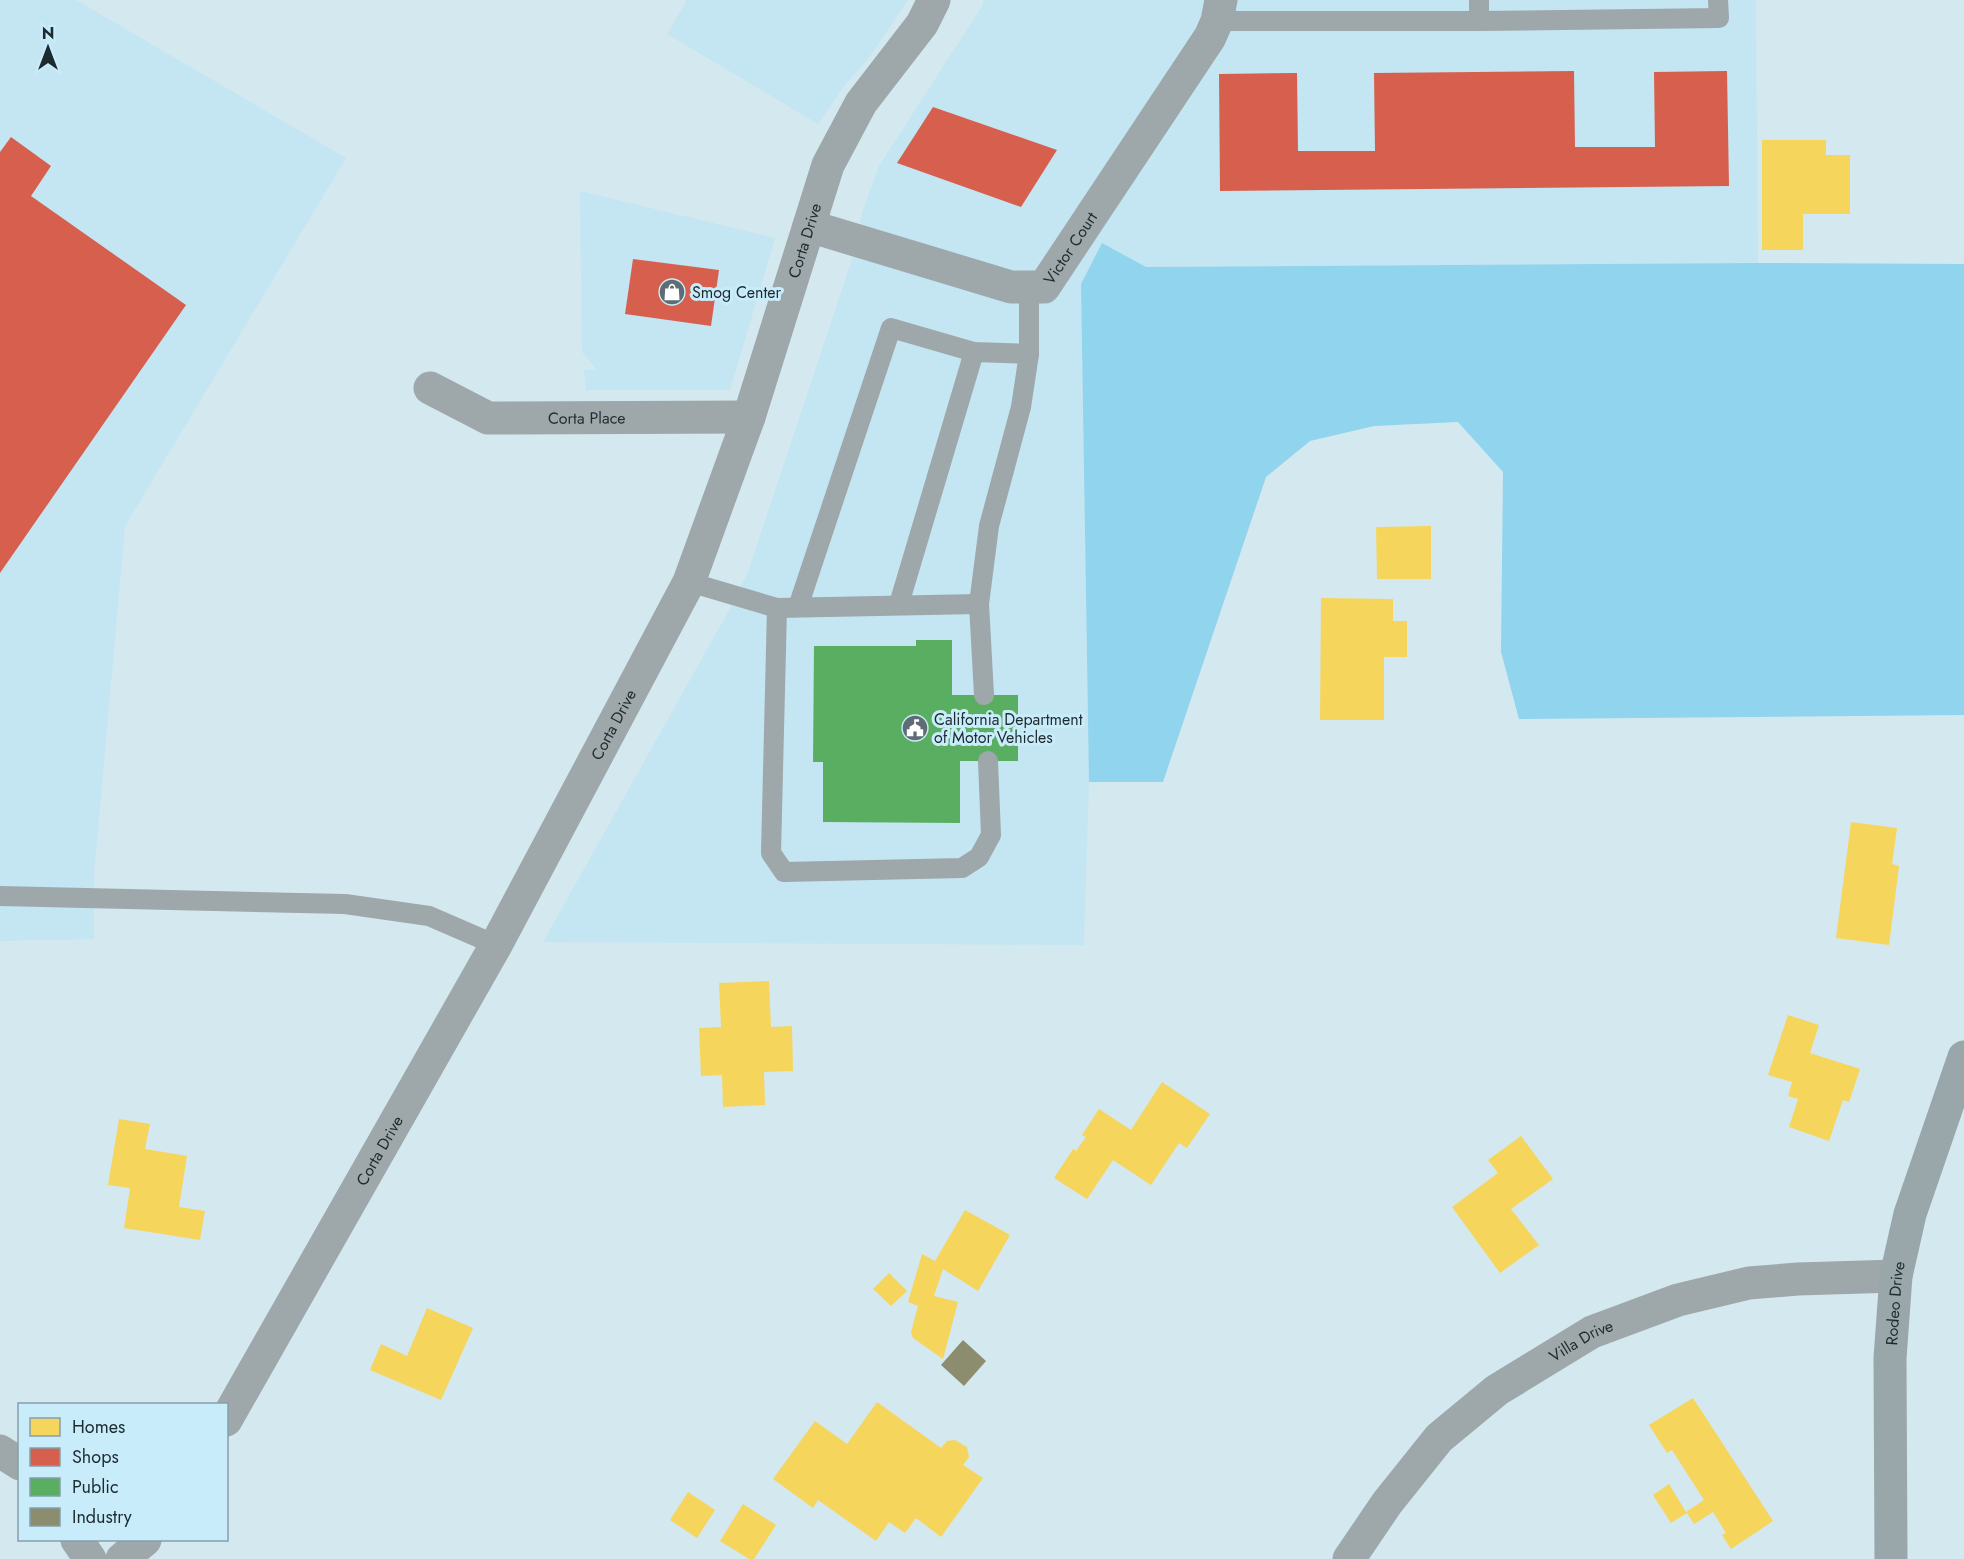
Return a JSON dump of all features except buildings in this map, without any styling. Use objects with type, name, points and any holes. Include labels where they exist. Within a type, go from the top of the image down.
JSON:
[{"type":"street","name":"Corta Drive","points":[[228,1416],[496,945],[689,582],[749,417],[828,165],[861,103],[922,24],[934,0]]},
{"type":"street","name":"Victor Court","points":[[809,226],[1011,286],[1044,287],[1210,37],[1219,11]]},
{"type":"street","name":"Corta Place","points":[[430,388],[488,418],[749,417]]},
{"type":"street","name":"Rodeo Drive","points":[[1891,1559],[1890,1358],[1896,1276],[1910,1214],[1964,1057]]},
{"type":"street","name":"Villa Drive","points":[[1349,1559],[1387,1503],[1438,1438],[1497,1390],[1592,1332],[1678,1300],[1749,1283],[1896,1276]]},
{"type":"street","points":[[0,1451],[18,1463]]},
{"type":"street","points":[[78,1541],[90,1559]]},
{"type":"street","points":[[122,1559],[143,1541]]},
{"type":"lane","points":[[1479,0],[1479,21]]},
{"type":"lane","points":[[1219,11],[1479,21],[1719,18],[1718,0]]},
{"type":"lane","points":[[984,695],[979,604],[989,526],[1021,408],[1029,354],[1029,286]]},
{"type":"lane","points":[[798,607],[891,328],[974,352],[1029,354]]},
{"type":"lane","points":[[899,604],[974,352]]},
{"type":"lane","points":[[689,582],[777,608],[979,604]]},
{"type":"lane","points":[[777,608],[771,853],[784,872],[962,868],[978,857],[991,835],[988,761]]},
{"type":"lane","points":[[0,896],[345,904],[429,916],[496,945]]},
{"type":"shaded area","points":[[0,0],[76,0],[346,158],[125,526],[94,875],[94,939],[0,941]]},
{"type":"shaded area","points":[[687,0],[908,0],[870,56],[844,86],[818,124],[667,34]]},
{"type":"shaded area","points":[[984,0],[1756,0],[1758,263],[1146,267],[1102,243],[1081,284],[1089,782],[1084,945],[543,942],[728,612],[748,572],[853,256],[862,213],[879,166]]},
{"type":"shaded area","points":[[580,191],[775,238],[730,390],[586,390],[584,370],[597,370],[582,352]]},
{"type":"shaded area","points":[[1102,243],[1146,267],[1964,264],[1964,715],[1519,719],[1501,652],[1503,472],[1458,422],[1374,426],[1310,441],[1266,477],[1163,782],[1089,782],[1081,284]]},
{"type":"place","name":"Smog Center","points":[[672,292]]},
{"type":"place","name":"California Department of Motor Vehicles","points":[[915,728]]}]
